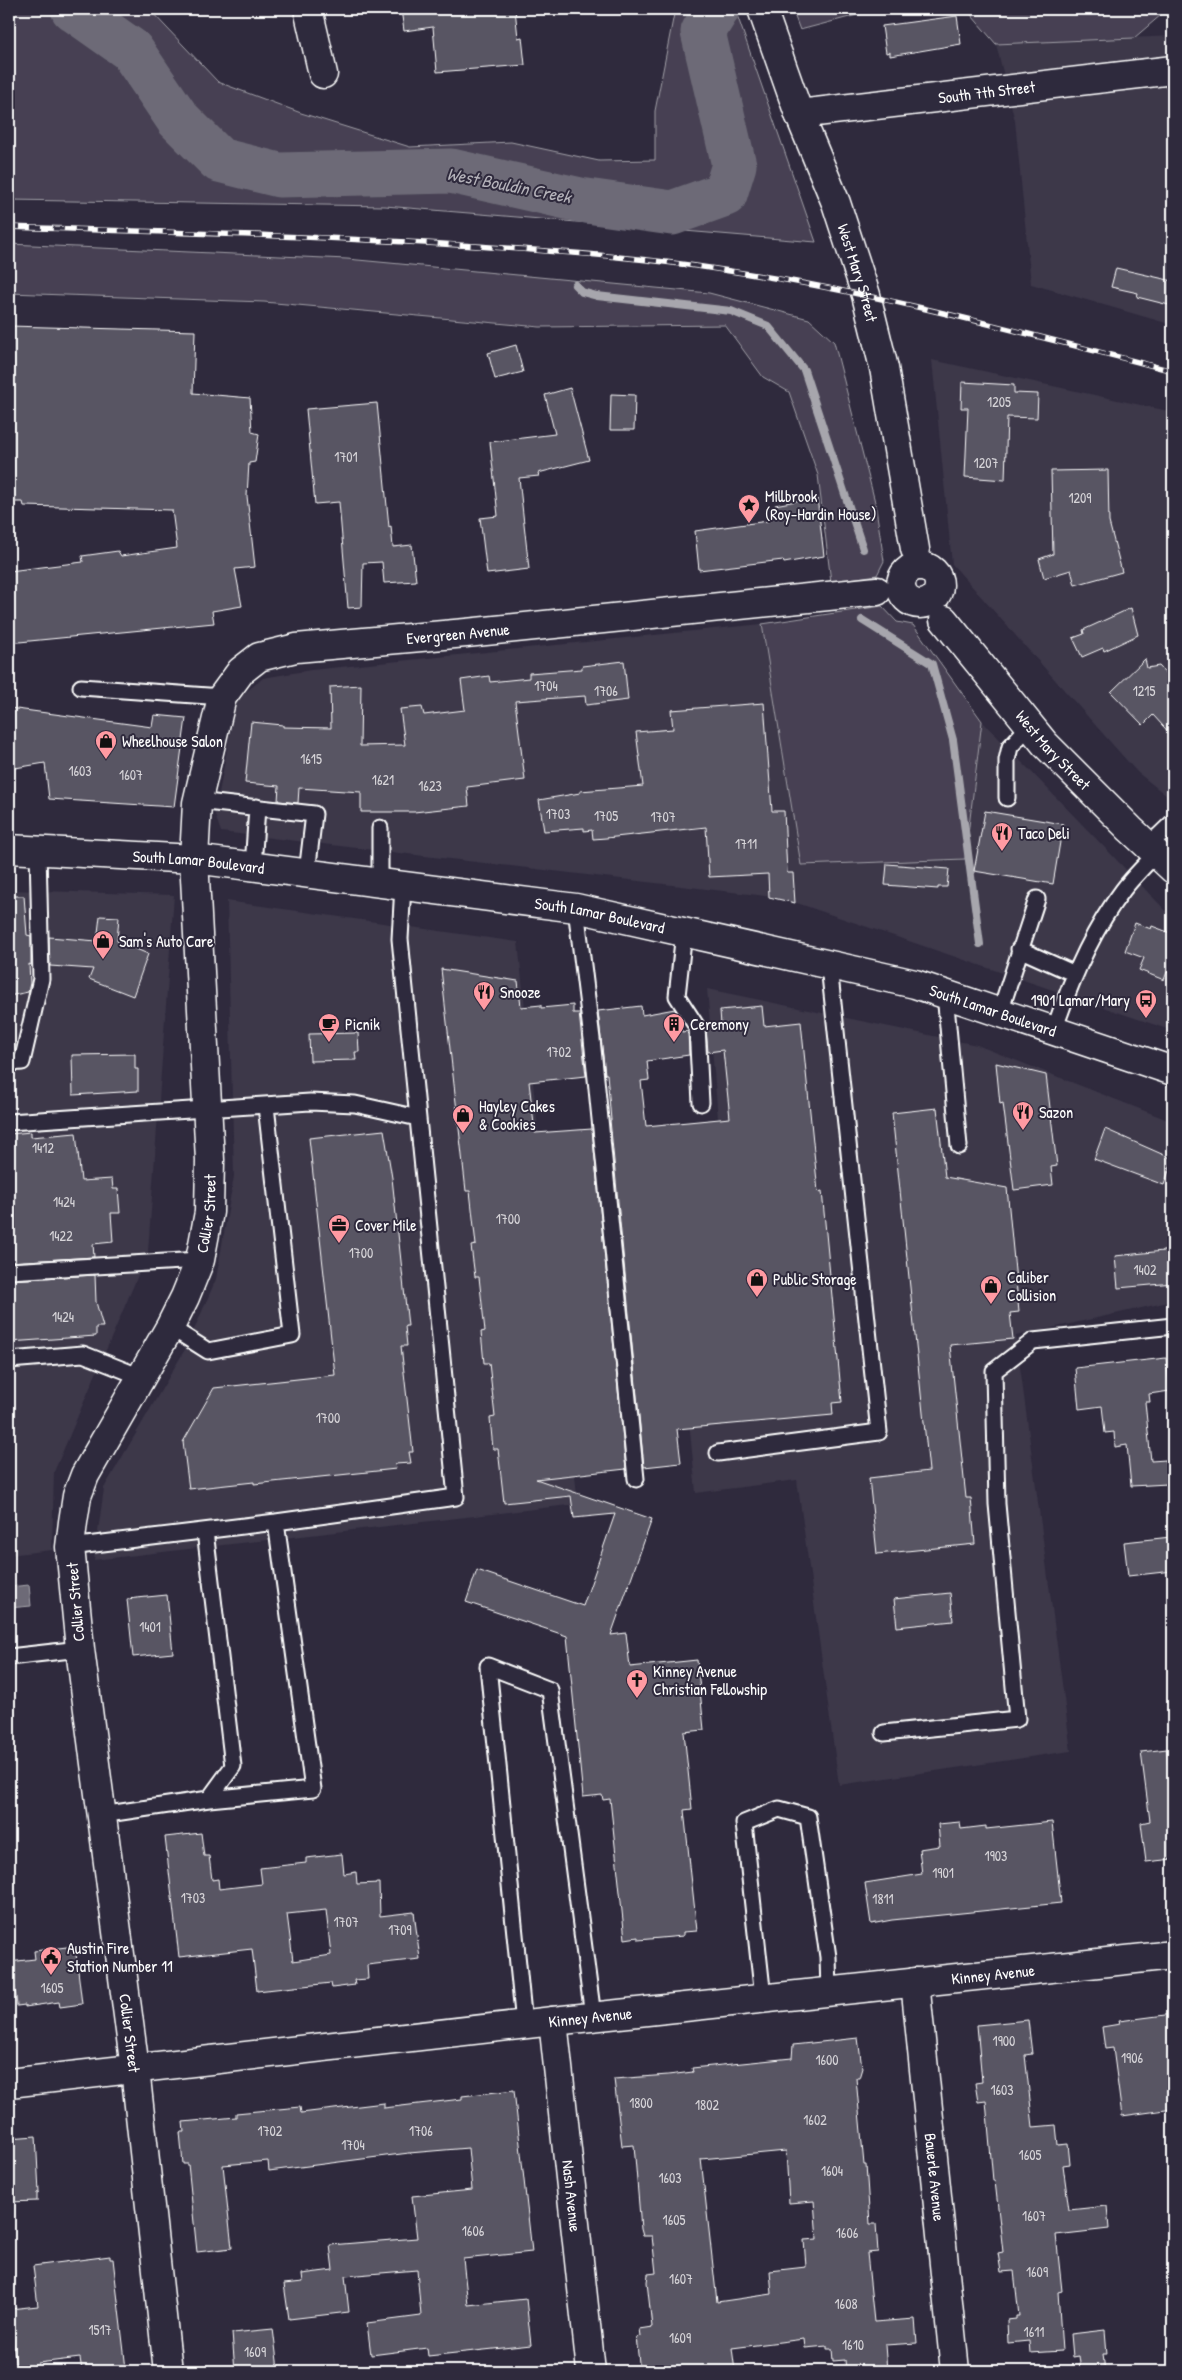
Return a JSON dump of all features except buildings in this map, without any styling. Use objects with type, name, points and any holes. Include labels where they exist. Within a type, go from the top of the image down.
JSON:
[{"type":"street","points":[[308,9],[322,74]]},
{"type":"street","name":"West Mary Street","points":[[762,9],[798,114],[836,203],[866,295],[884,368],[915,586],[1045,744],[1159,856]]},
{"type":"street","name":"South 7th Street","points":[[798,114],[1173,70]]},
{"type":"street","name":"Evergreen Avenue","points":[[194,859],[197,801],[222,697],[241,671],[259,657],[296,648],[466,634],[915,586]]},
{"type":"street","name":"South Lamar Boulevard","points":[[9,849],[194,859],[576,908],[915,984],[1173,1071]]},
{"type":"street","name":"Collier Street","points":[[168,2371],[135,2069],[80,1649],[70,1547],[77,1496],[85,1476],[170,1327],[185,1297],[200,1260],[209,1212],[208,1109],[194,859]]},
{"type":"street","name":"Kinney Avenue","points":[[9,2083],[594,2016],[1173,1954]]},
{"type":"street","name":"Bauerle Avenue","points":[[915,1982],[955,2371]]},
{"type":"street","name":"Nash Avenue","points":[[553,2021],[592,2371]]},
{"type":"lane","points":[[81,687],[222,697]]},
{"type":"lane","points":[[1006,798],[1007,760],[1010,747],[1030,725]]},
{"type":"lane","points":[[197,801],[314,814],[307,873]]},
{"type":"lane","points":[[253,867],[257,807]]},
{"type":"lane","points":[[1054,1031],[1075,974],[1099,928],[1123,891],[1159,856],[1173,822]]},
{"type":"lane","points":[[70,1547],[276,1522],[456,1497],[400,940],[392,883],[380,828]]},
{"type":"lane","points":[[9,1063],[22,1062],[41,979],[38,850]]},
{"type":"lane","points":[[1000,1012],[1019,949],[1037,899]]},
{"type":"lane","points":[[576,908],[592,1039],[636,1479]]},
{"type":"lane","points":[[684,932],[677,996],[697,1027],[701,1103]]},
{"type":"lane","points":[[1019,949],[1075,974]]},
{"type":"lane","points":[[718,1452],[879,1432],[829,966]]},
{"type":"lane","points":[[945,994],[959,1146]]},
{"type":"lane","points":[[9,1122],[310,1102],[355,1104],[418,1118]]},
{"type":"lane","points":[[170,1327],[208,1351],[292,1335],[266,1106]]},
{"type":"lane","points":[[9,1271],[200,1260]]},
{"type":"lane","points":[[884,1733],[1017,1719],[997,1504],[994,1370],[1033,1341],[1173,1326]]},
{"type":"lane","points":[[9,1360],[83,1354],[141,1377]]},
{"type":"lane","points":[[102,1815],[209,1799],[313,1789],[276,1522]]},
{"type":"lane","points":[[205,1531],[233,1766],[209,1799]]},
{"type":"lane","points":[[9,1657],[80,1649]]},
{"type":"lane","points":[[524,2024],[488,1666],[550,1690],[594,2016]]},
{"type":"lane","points":[[763,1998],[744,1823],[779,1809],[808,1817],[828,1957],[829,1992]]},
{"type":"shaded area","points":[[9,9],[149,9],[218,82],[301,113],[410,147],[511,142],[599,161],[655,160],[655,111],[675,9],[735,9],[816,242],[385,206],[9,200]]},
{"type":"shaded area","points":[[792,9],[880,9],[800,30]]},
{"type":"shaded area","points":[[966,9],[1168,9],[1134,38],[996,44]]},
{"type":"shaded area","points":[[1173,36],[1173,325],[1031,284],[1015,121],[996,44]]},
{"type":"shaded area","points":[[9,244],[347,259],[709,293],[809,319],[834,342],[875,502],[884,561],[877,575],[831,582],[818,475],[789,392],[763,377],[725,325],[540,327],[264,302],[9,293]]},
{"type":"shaded area","points":[[932,360],[1173,412],[1173,801],[1137,772],[952,564]]},
{"type":"shaded area","points":[[882,606],[897,622],[913,625],[982,721],[965,859],[801,865],[762,624]]},
{"type":"shaded area","points":[[762,624],[801,865],[965,859],[982,721],[1173,918],[1173,1031],[782,898],[221,832],[215,815],[236,700],[263,678],[311,670]]},
{"type":"shaded area","points":[[9,890],[174,895],[148,1252],[54,1472],[52,1550],[9,1555]]},
{"type":"shaded area","points":[[227,901],[518,942],[578,1504],[94,1560],[104,1488],[187,1346],[216,1279],[234,1176]]},
{"type":"shaded area","points":[[707,989],[977,1045],[1173,1122],[1173,1301],[1016,1336],[1071,1751],[839,1785],[797,1480],[696,1493],[666,1184],[723,1178]]},
{"type":"shaded area","points":[[29,1585],[31,1606],[9,1608],[9,1587]]},
{"type":"waterway","name":"West Bouldin Creek","points":[[73,9],[131,50],[178,119],[219,160],[279,175],[451,171],[580,200],[672,213],[725,194],[734,165],[703,32],[717,9]]},
{"type":"waterway","points":[[576,217],[580,200]]},
{"type":"waterway","points":[[575,285],[582,292],[597,296],[731,311],[768,326],[804,370],[863,549]]},
{"type":"waterway","points":[[862,620],[932,664],[953,740],[980,944]]},
{"type":"railway","points":[[9,227],[418,243],[631,258],[723,270],[837,290],[949,314],[1173,371]]},
{"type":"place","name":"Millbrook (Roy-Hardin House)","points":[[749,524]]},
{"type":"place","name":"Wheelhouse Salon","points":[[106,760]]},
{"type":"place","name":"Taco Deli","points":[[1002,852]]},
{"type":"place","name":"Sam's Auto Care","points":[[103,960]]},
{"type":"place","name":"Snooze","points":[[484,1011]]},
{"type":"place","name":"1901 Lamar/Mary","points":[[1146,1019]]},
{"type":"place","name":"Picnik","points":[[329,1043]]},
{"type":"place","name":"Ceremony","points":[[674,1043]]},
{"type":"place","name":"Sazon","points":[[1023,1131]]},
{"type":"place","name":"Hayley Cakes & Cookies","points":[[463,1134]]},
{"type":"place","name":"Cover Mile","points":[[339,1244]]},
{"type":"place","name":"Public Storage","points":[[757,1298]]},
{"type":"place","name":"Caliber Collision","points":[[991,1305]]},
{"type":"place","name":"Kinney Avenue Christian Fellowship","points":[[637,1699]]},
{"type":"place","name":"Austin Fire Station Number 11","points":[[51,1976]]}]
